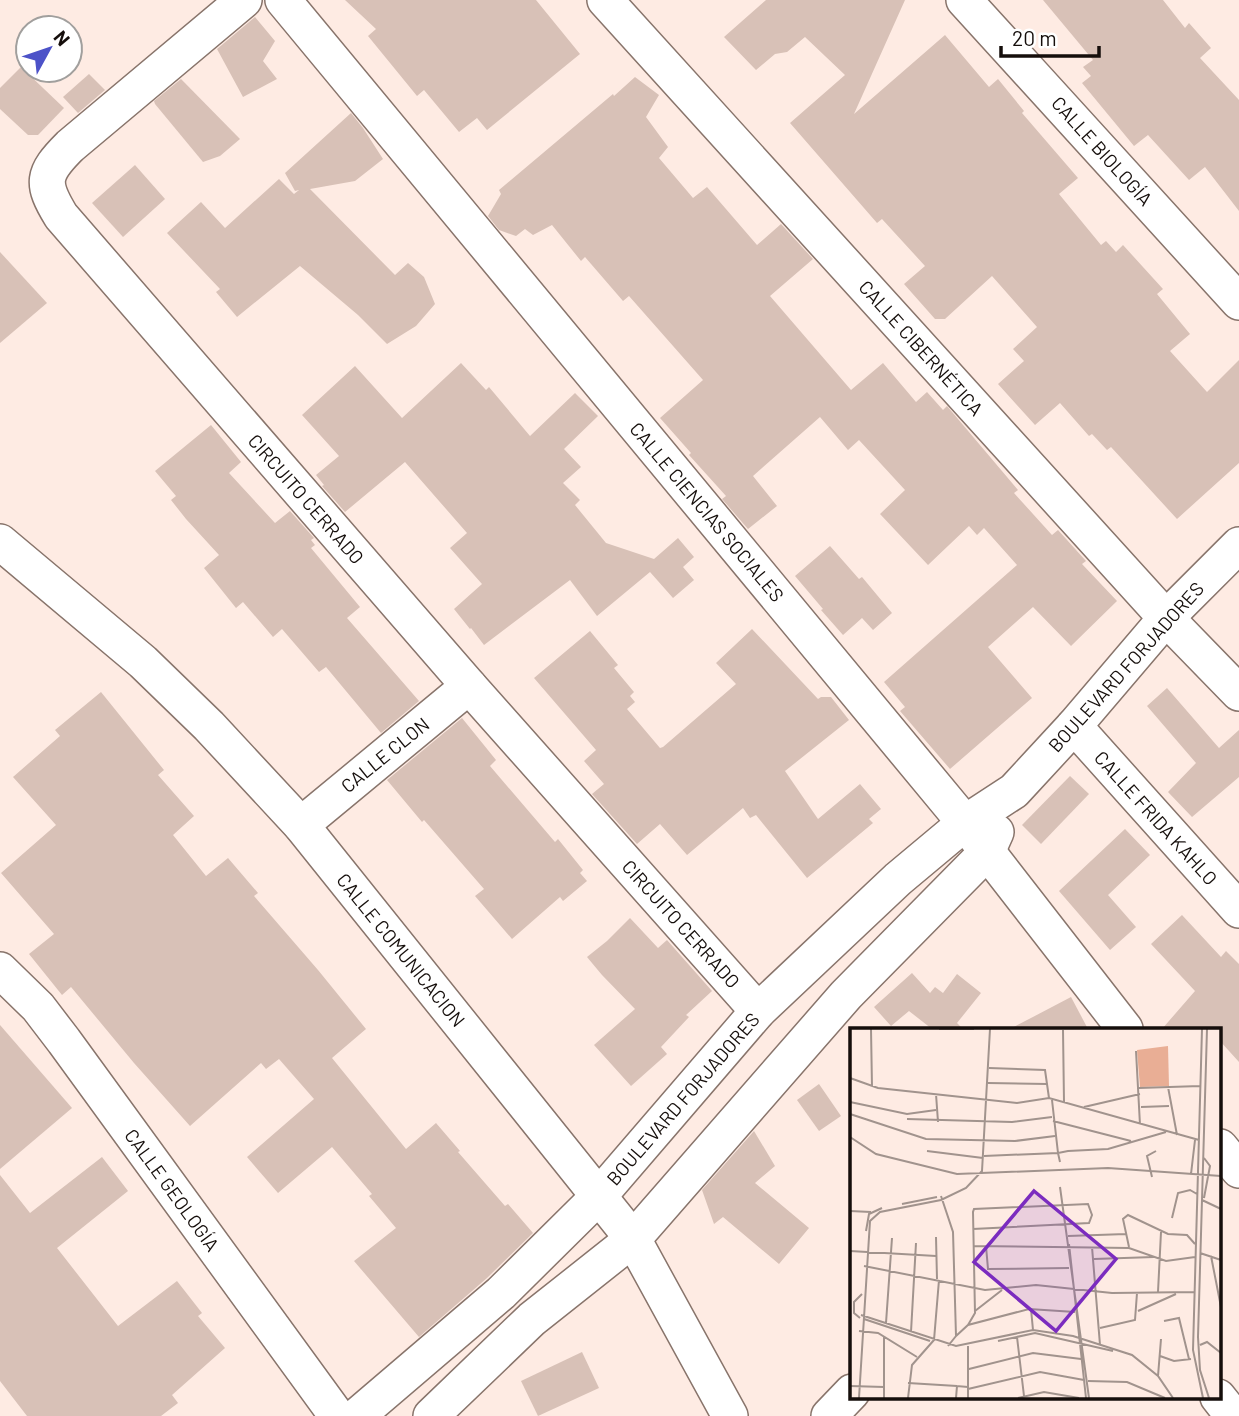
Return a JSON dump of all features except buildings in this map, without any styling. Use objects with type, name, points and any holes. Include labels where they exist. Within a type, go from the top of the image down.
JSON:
[{"type":"street","name":"CIRCUITO CERRADO","points":[[244,0],[58,158],[48,172],[47,185],[52,200],[61,216],[469,686],[758,1011]]},
{"type":"street","name":"CALLE CIENCIAS SOCIALES","points":[[284,0],[965,823],[1124,1028]]},
{"type":"street","name":"CALLE CIBERNÉTICA","points":[[606,0],[1166,618],[1239,692]]},
{"type":"street","name":"CALLE BIOLOGÍA","points":[[964,0],[1239,302]]},
{"type":"street","name":"CALLE COMUNICACION","points":[[0,542],[152,671],[209,726],[301,825],[633,1239],[730,1416]]},
{"type":"street","name":"BOULEVARD FORJADORES","points":[[357,1416],[501,1293],[598,1197],[758,1011],[898,878],[965,823],[1014,791],[1074,726],[1166,618],[1239,545]]},
{"type":"street","name":"CALLE CLON","points":[[301,825],[469,686]]},
{"type":"street","name":"CALLE FRIDA KAHLO","points":[[1074,726],[1239,910]]},
{"type":"street","name":"BOULEVARD FORJADORES","points":[[430,1416],[532,1319],[633,1239],[846,995],[987,852],[1014,791]]},
{"type":"street","name":"CALLE GEOLOGÍA","points":[[4,981],[38,1007],[337,1416]]},
{"type":"street","points":[[1222,1150],[1239,1171]]},
{"type":"street","points":[[829,1416],[850,1394]]},
{"type":"street","points":[[1219,1398],[1233,1416]]}]
